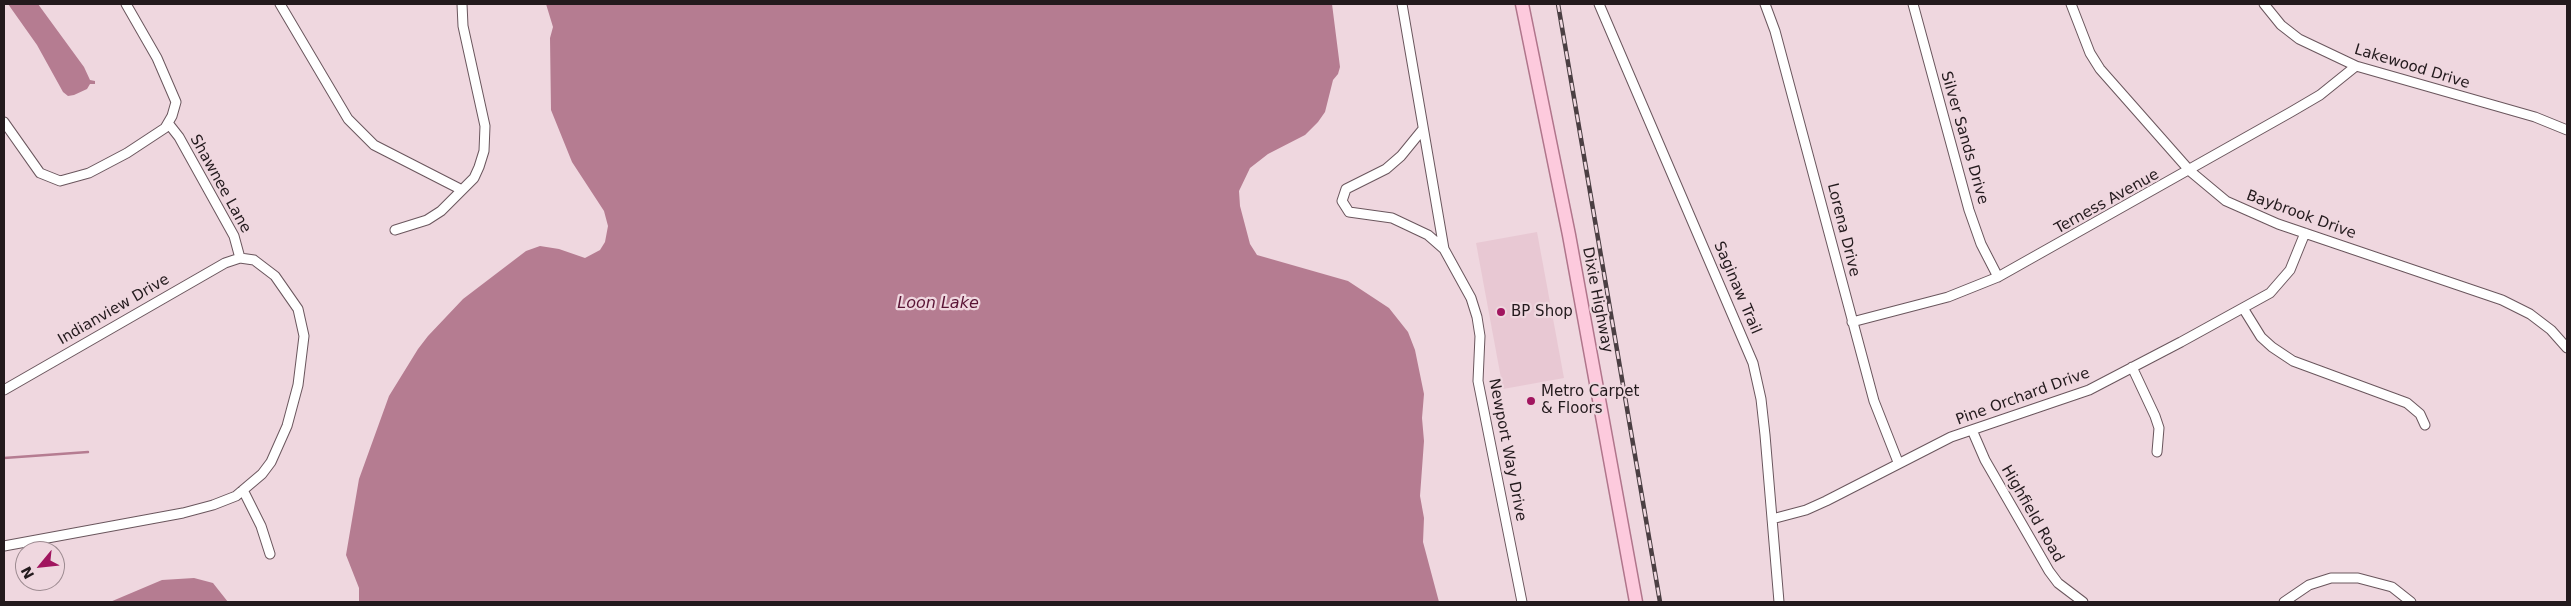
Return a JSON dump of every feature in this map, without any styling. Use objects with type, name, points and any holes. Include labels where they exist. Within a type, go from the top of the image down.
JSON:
[{"type":"main road","name":"Dixie Highway","points":[[1522,4],[1567,226],[1636,602]]},
{"type":"street","points":[[4,122],[40,173],[48,178],[60,181],[89,173],[156,135],[168,123],[176,102],[157,58],[126,4]]},
{"type":"street","points":[[280,4],[348,119],[374,145],[462,190]]},
{"type":"street","points":[[395,230],[427,220],[453,202],[474,178],[484,151],[484,126],[464,26],[462,4]]},
{"type":"street","name":"Newport Way Drive","points":[[1402,4],[1444,249],[1471,298],[1477,317],[1480,336],[1478,381],[1522,602]]},
{"type":"street","name":"Saginaw Trail","points":[[1599,4],[1753,363],[1761,399],[1778,602]]},
{"type":"street","name":"Lorena Drive","points":[[1765,4],[1775,30],[1874,401],[1898,462]]},
{"type":"street","name":"Silver Sands Drive","points":[[1913,4],[1969,210],[1981,244],[1998,277]]},
{"type":"street","name":"Baybrook Drive","points":[[2071,4],[2090,53],[2100,69],[2190,171],[2226,201],[2241,209],[2305,233],[2502,300],[2530,314],[2551,330],[2567,348]]},
{"type":"street","name":"Lakewood Drive","points":[[2264,4],[2281,25],[2299,39],[2356,66],[2535,117],[2567,130]]},
{"type":"street","name":"Terness Avenue","points":[[1852,322],[1948,297],[1998,277],[2190,171],[2320,95],[2356,66]]},
{"type":"street","name":"Shawnee Lane","points":[[4,546],[183,513],[213,505],[243,490],[262,474],[271,462],[286,426],[298,384],[304,336],[298,309],[275,276],[254,260],[240,258],[234,236],[179,137],[168,123]]},
{"type":"street","name":"Newport Way Drive","points":[[1423,129],[1401,156],[1386,169],[1346,189],[1342,201],[1349,212],[1392,218],[1428,235],[1444,249]]},
{"type":"street","name":"Pine Orchard Drive","points":[[1772,519],[1820,504],[1898,462],[1972,430],[2081,393],[2243,308],[2270,292],[2290,270],[2305,233]]},
{"type":"street","name":"Indianview Drive","points":[[4,390],[226,263],[240,258]]},
{"type":"street","points":[[2243,308],[2261,337],[2272,347],[2293,360],[2406,402],[2420,414],[2425,425]]},
{"type":"street","points":[[2132,367],[2159,428],[2157,452]]},
{"type":"street","name":"Highfield Road","points":[[1972,430],[1985,460],[2049,572],[2058,583],[2083,602]]},
{"type":"street","points":[[243,490],[261,526],[270,554]]},
{"type":"street","points":[[2284,602],[2309,585],[2331,578],[2358,578],[2392,587],[2411,602]]},
{"type":"shaded area","points":[[1537,232],[1564,378],[1503,389],[1476,243]]},
{"type":"water","points":[[8,4],[38,4],[84,67],[90,80],[95,81],[95,84],[90,84],[87,89],[74,95],[68,96],[63,92],[37,45]]},
{"type":"water","name":"Loon Lake","points":[[546,4],[1332,4],[1340,67],[1338,74],[1333,80],[1325,112],[1305,135],[1268,154],[1250,168],[1239,191],[1240,206],[1250,244],[1257,255],[1348,281],[1389,308],[1408,332],[1415,350],[1424,394],[1422,418],[1424,441],[1420,496],[1424,518],[1423,542],[1439,602],[359,602],[359,588],[346,555],[359,479],[389,396],[418,349],[463,299],[526,251],[540,246],[559,249],[585,258],[600,250],[605,242],[608,226],[604,211],[572,162],[551,110],[550,38],[553,27]]},
{"type":"water","points":[[194,578],[213,583],[228,602],[110,602],[162,580]]},
{"type":"waterway","points":[[4,458],[88,452]]},
{"type":"railway","points":[[1558,4],[1660,602]]},
{"type":"place","name":"BP Shop","points":[[1501,312]]},
{"type":"place","name":"Metro Carpet & Floors","points":[[1531,401]]}]
